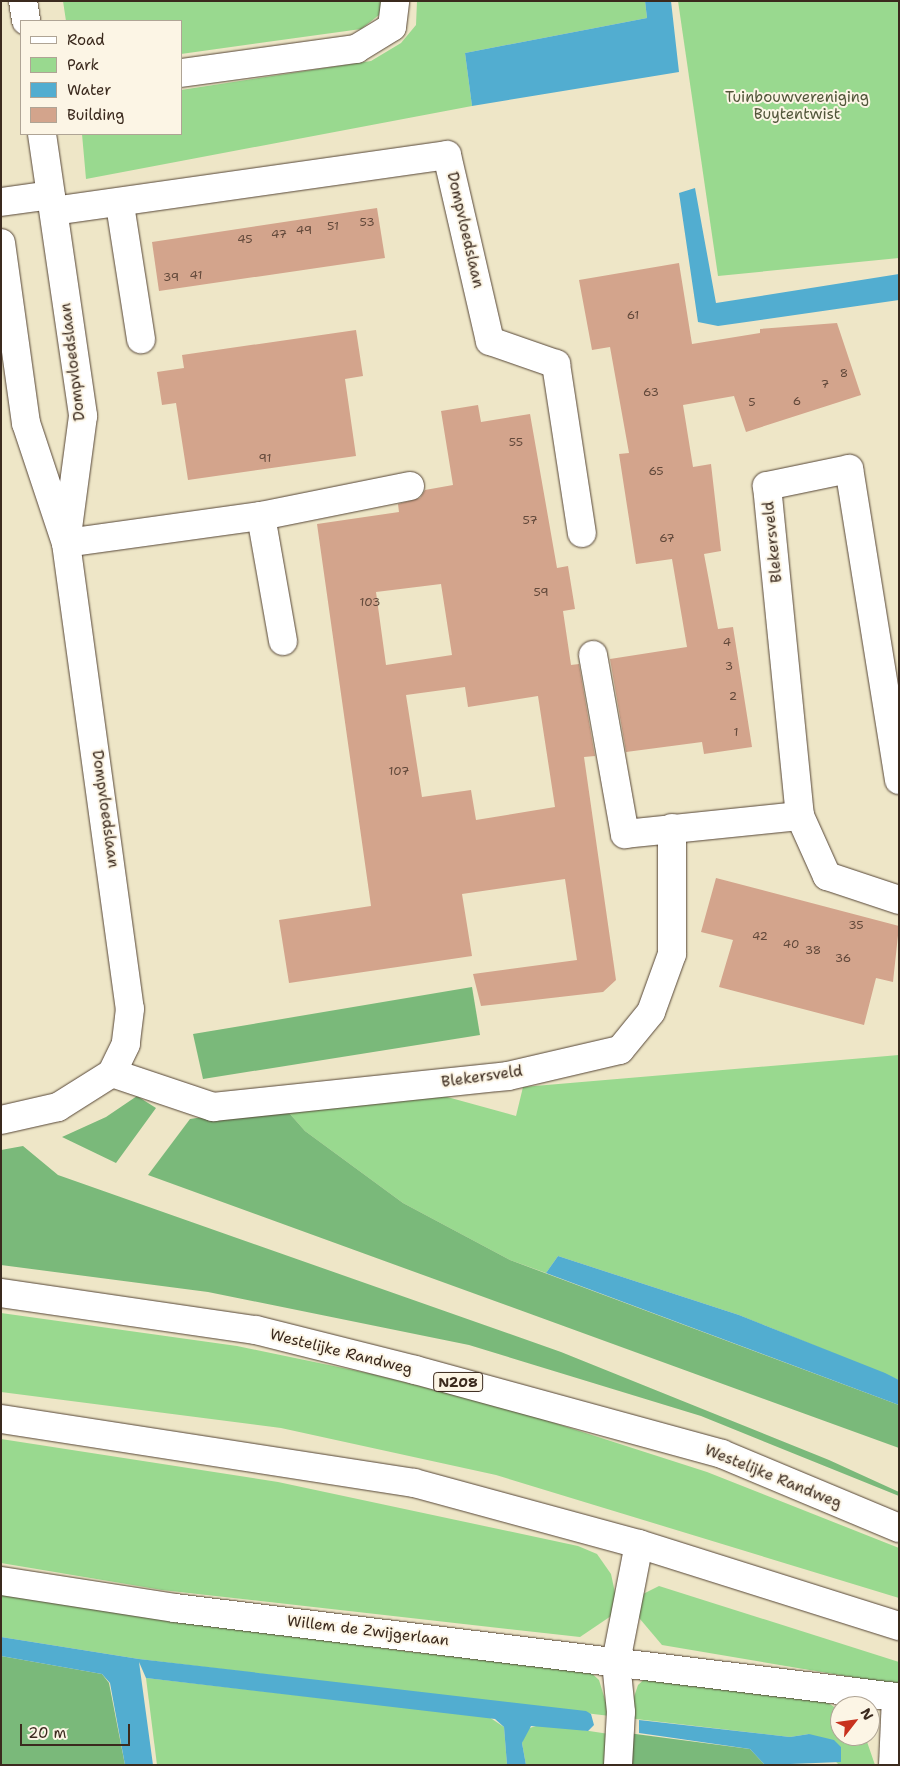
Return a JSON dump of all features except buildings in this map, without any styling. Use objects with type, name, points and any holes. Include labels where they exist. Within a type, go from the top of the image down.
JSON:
[{"type":"street","points":[[23,1],[26,20]]},
{"type":"street","points":[[182,73],[356,49],[392,28],[395,1]]},
{"type":"street","name":"Dompvloedslaan","points":[[42,135],[83,416],[66,543]]},
{"type":"street","name":"Dompvloedslaan","points":[[52,203],[120,205],[447,155],[490,341],[556,364],[582,533]]},
{"type":"street","points":[[1,202],[52,203]]},
{"type":"street","points":[[120,205],[141,340]]},
{"type":"street","name":"Dompvloedslaan","points":[[1,243],[26,422],[66,543],[129,978],[126,1044],[112,1073]]},
{"type":"street","name":"Blekersveld","points":[[899,780],[849,469],[767,486],[800,816],[827,876],[899,900]]},
{"type":"street","points":[[66,543],[261,516],[410,486]]},
{"type":"street","points":[[261,516],[283,641]]},
{"type":"street","points":[[593,655],[625,834],[800,816]]},
{"type":"street","name":"Blekersveld","points":[[112,1073],[213,1107],[508,1076],[620,1050],[651,1012],[672,954],[672,828]]},
{"type":"street","points":[[1,1120],[58,1107],[112,1073]]},
{"type":"street","name":"Westelijke Randweg","points":[[1,1293],[256,1330],[415,1370],[722,1454],[899,1528]]},
{"type":"street","points":[[1,1419],[414,1483],[639,1544],[899,1626]]},
{"type":"street","points":[[618,1765],[621,1712],[616,1662],[639,1544]]},
{"type":"street","name":"Willem de Zwijgerlaan","points":[[1,1580],[176,1608],[896,1697],[893,1765]]},
{"type":"green space","points":[[63,1],[382,1],[379,15],[361,29],[182,54],[182,20],[66,20]]},
{"type":"green space","points":[[417,1],[645,1],[647,18],[465,53],[472,106],[86,179],[82,135],[182,135],[182,90],[371,61],[401,43],[416,25]]},
{"type":"green space","name":"Tuinbouwvereniging Buytentwist","points":[[678,1],[899,1],[899,258],[718,276]]},
{"type":"green space","points":[[472,987],[480,1035],[203,1079],[193,1034]]},
{"type":"green space","points":[[899,1055],[899,1380],[739,1315],[558,1256],[546,1273],[510,1260],[403,1203],[305,1131],[282,1105],[429,1092],[516,1116],[523,1087]]},
{"type":"green space","points":[[137,1096],[156,1108],[116,1163],[62,1137],[106,1117]]},
{"type":"green space","points":[[282,1105],[305,1131],[403,1203],[510,1260],[899,1405],[899,1448],[148,1175],[190,1119]]},
{"type":"green space","points":[[23,1146],[58,1175],[561,1352],[829,1460],[899,1492],[899,1496],[701,1416],[469,1345],[208,1292],[1,1265],[1,1150]]},
{"type":"green space","points":[[1,1313],[237,1346],[372,1374],[511,1409],[707,1472],[899,1548],[899,1598],[496,1475],[281,1428],[1,1392]]},
{"type":"green space","points":[[1,1439],[278,1482],[578,1546],[597,1554],[611,1574],[617,1602],[614,1614],[580,1637],[162,1590],[1,1563]]},
{"type":"green space","points":[[659,1586],[899,1662],[899,1685],[662,1645],[640,1619],[635,1606],[637,1597]]},
{"type":"green space","points":[[1,1594],[412,1652],[587,1669],[599,1680],[610,1716],[139,1659],[1,1637]]},
{"type":"green space","points":[[1,1656],[102,1674],[109,1683],[125,1765],[1,1765]]},
{"type":"green space","points":[[649,1675],[821,1698],[830,1704],[830,1746],[868,1746],[875,1765],[839,1765],[809,1734],[790,1737],[627,1718],[638,1685]]},
{"type":"green space","points":[[146,1678],[489,1717],[504,1727],[507,1765],[157,1765]]},
{"type":"green space","points":[[543,1724],[609,1734],[608,1765],[526,1765],[522,1743],[526,1729]]},
{"type":"green space","points":[[628,1733],[750,1749],[765,1765],[627,1765]]},
{"type":"water","points":[[645,1],[671,1],[679,72],[472,106],[465,53],[647,18]]},
{"type":"water","points":[[695,188],[716,303],[899,274],[899,300],[718,326],[698,322],[679,193]]},
{"type":"water","points":[[558,1256],[739,1315],[885,1373],[899,1380],[899,1405],[546,1273]]},
{"type":"water","points":[[1,1637],[139,1659],[586,1711],[591,1714],[594,1725],[588,1731],[531,1726],[522,1743],[526,1765],[507,1765],[504,1727],[495,1719],[146,1678],[139,1662],[153,1765],[125,1765],[110,1683],[102,1674],[1,1656]]},
{"type":"water","points":[[639,1720],[790,1737],[809,1734],[830,1739],[830,1746],[840,1746],[841,1762],[765,1765],[750,1749],[639,1733]]}]
